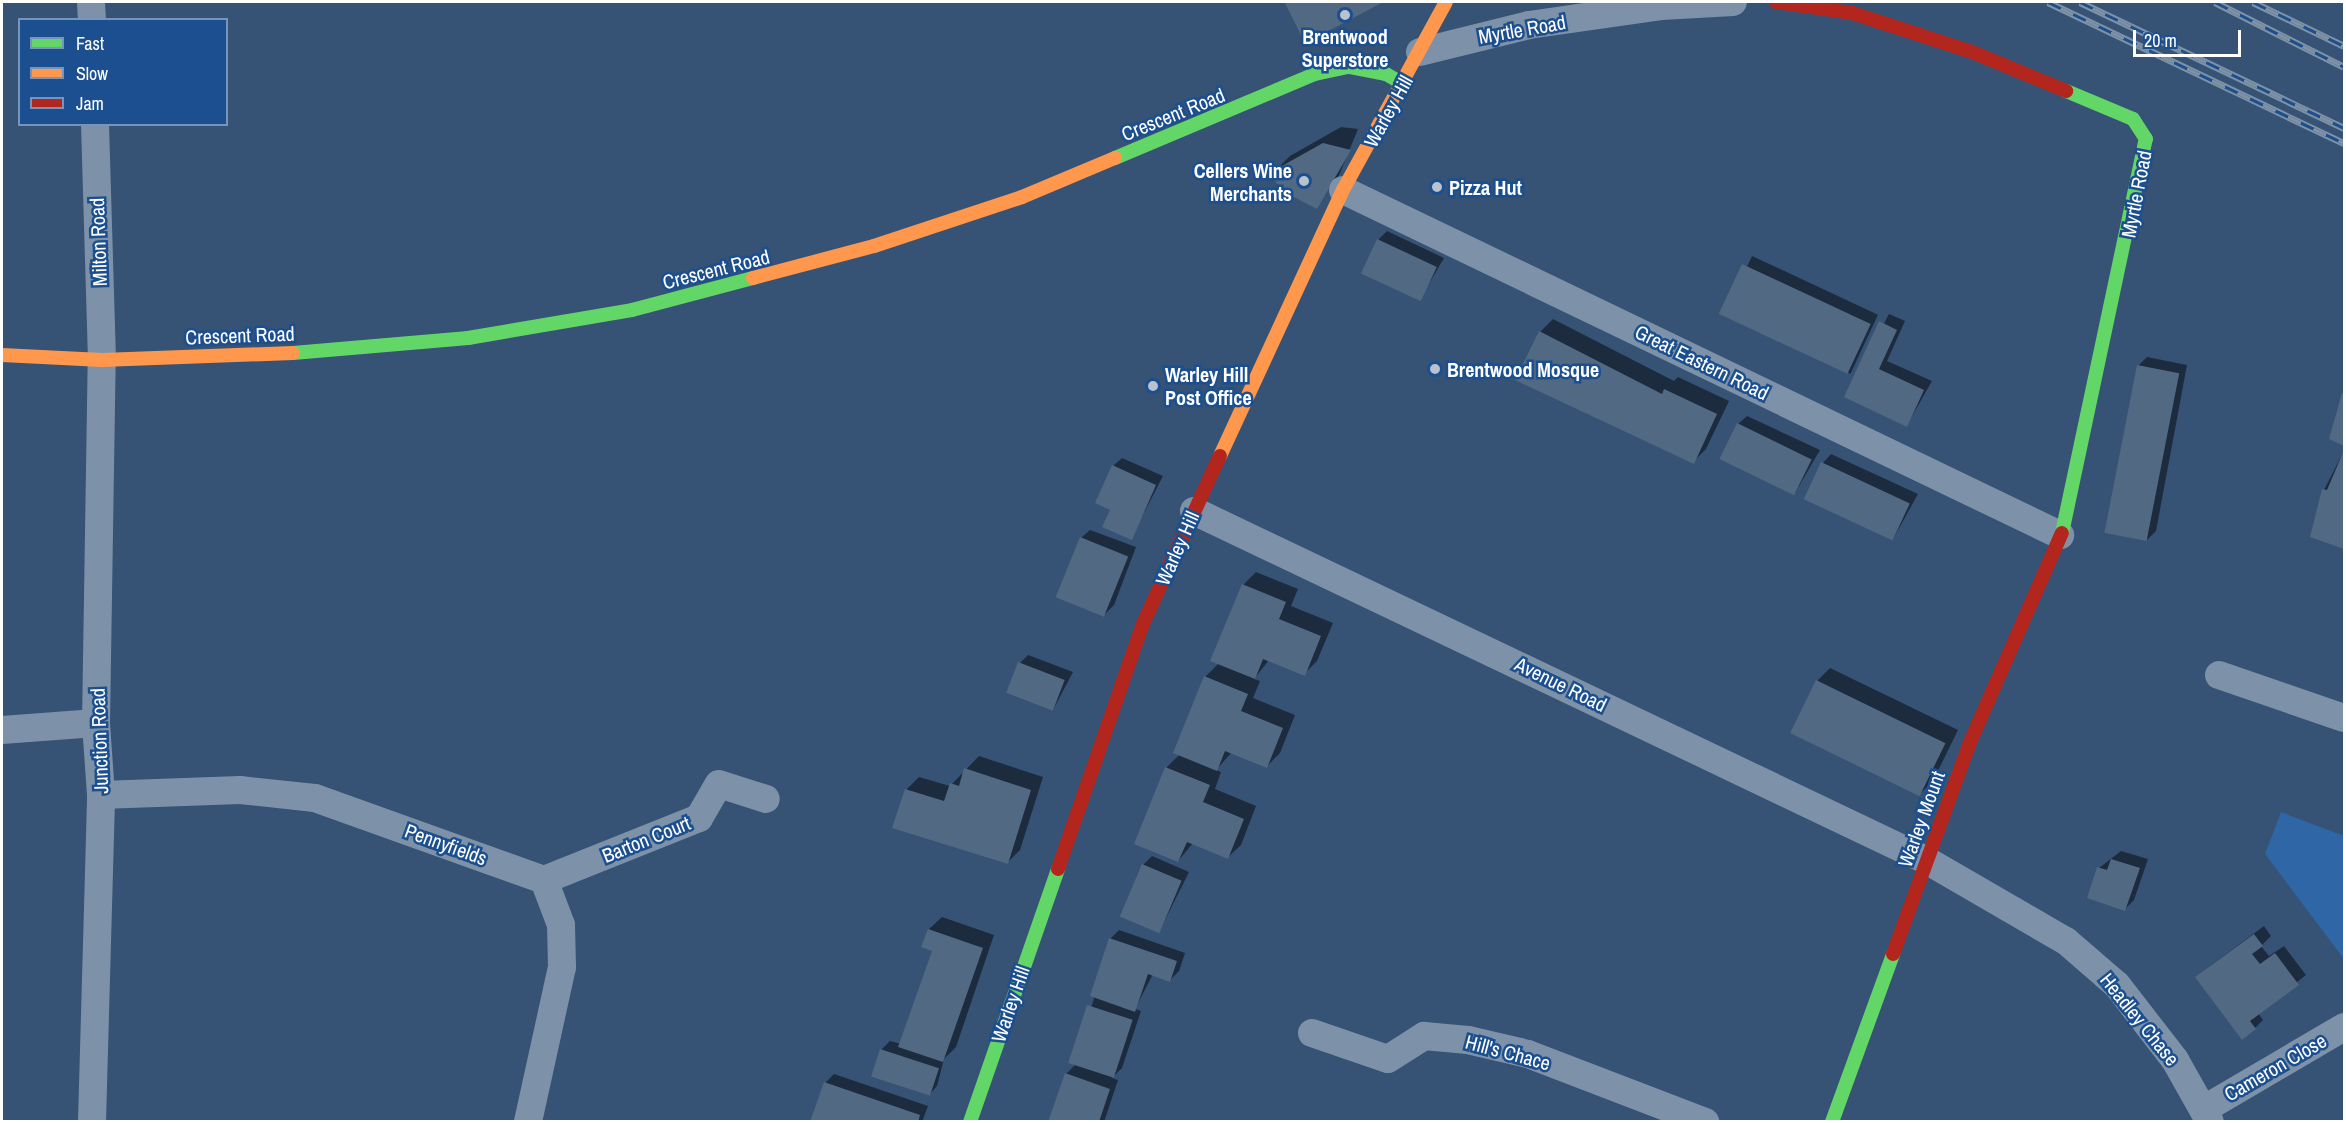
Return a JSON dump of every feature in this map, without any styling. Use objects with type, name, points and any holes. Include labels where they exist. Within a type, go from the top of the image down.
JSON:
[{"type":"street","points":[[91,2],[92,18]]},
{"type":"street","name":"Warley Hill","points":[[970,1122],[1103,732],[1194,511],[1343,190],[1446,2]]},
{"type":"street","name":"Myrtle Road","points":[[1420,52],[1559,12],[1733,2]]},
{"type":"street","name":"Myrtle Road","points":[[1776,2],[1852,13],[1972,52],[2133,119],[2146,139],[2099,387],[2060,535]]},
{"type":"street","name":"Crescent Road","points":[[2,355],[102,360],[349,351],[468,338],[633,310],[874,246],[1022,197],[1315,74],[1349,67],[1386,74],[1403,84]]},
{"type":"street","name":"Milton Road","points":[[95,126],[102,360]]},
{"type":"street","name":"Great Eastern Road","points":[[1343,190],[2060,535]]},
{"type":"street","name":"Junction Road","points":[[92,1122],[101,795],[96,723],[102,360]]},
{"type":"street","name":"Avenue Road","points":[[1194,511],[1926,860]]},
{"type":"street","name":"Warley Mount","points":[[1832,1122],[1971,740],[2060,535]]},
{"type":"street","points":[[2219,675],[2344,718]]},
{"type":"street","points":[[2,730],[96,723]]},
{"type":"street","name":"Barton Court","points":[[544,880],[699,818],[719,784],[766,799]]},
{"type":"street","name":"Pennyfields","points":[[101,795],[240,789],[315,798],[544,880]]},
{"type":"street","name":"Headley Chase","points":[[1926,860],[2066,940],[2117,985],[2208,1115]]},
{"type":"street","points":[[528,1122],[562,967],[561,925],[544,880]]},
{"type":"street","name":"Cameron Close","points":[[2208,1115],[2344,1027]]},
{"type":"street","name":"Hill's Chace","points":[[1312,1034],[1388,1059],[1424,1035],[1478,1042],[1528,1054],[1705,1122]]},
{"type":"shaded area","points":[[2281,812],[2344,836],[2344,959],[2265,854]]},
{"type":"building","points":[[1288,2],[1384,2],[1305,43],[1285,3]]},
{"type":"building","name":"Cellers Wine Merchants","points":[[1323,143],[1351,150],[1317,209],[1280,190],[1271,172]]},
{"type":"building","points":[[1377,239],[1437,267],[1421,301],[1361,273]]},
{"type":"building","points":[[1742,264],[1871,324],[1847,374],[1719,314]]},
{"type":"building","points":[[1879,321],[1897,330],[1879,369],[1924,390],[1907,427],[1844,397]]},
{"type":"building","points":[[1539,331],[1662,394],[1664,389],[1717,414],[1694,464],[1515,380]]},
{"type":"building","points":[[2137,365],[2179,373],[2147,541],[2104,533]]},
{"type":"building","points":[[2342,393],[2344,393],[2344,446],[2329,439]]},
{"type":"building","points":[[1737,423],[1812,459],[1794,495],[1719,459]]},
{"type":"building","points":[[2344,450],[2344,549],[2310,537],[2322,489],[2327,490]]},
{"type":"building","points":[[1821,462],[1910,503],[1892,541],[1804,499]]},
{"type":"building","points":[[1112,465],[1156,485],[1132,540],[1102,527],[1110,510],[1095,503]]},
{"type":"building","points":[[1080,537],[1128,556],[1104,617],[1056,597]]},
{"type":"building","points":[[1242,584],[1286,602],[1279,619],[1321,636],[1305,676],[1263,659],[1255,679],[1210,661]]},
{"type":"building","points":[[1018,662],[1065,680],[1053,711],[1006,693]]},
{"type":"building","points":[[1204,676],[1248,694],[1241,711],[1283,728],[1267,768],[1225,751],[1217,771],[1173,753]]},
{"type":"building","points":[[1816,680],[1945,743],[1920,796],[1790,733]]},
{"type":"building","points":[[1165,767],[1210,785],[1203,802],[1244,819],[1228,859],[1187,842],[1178,862],[1134,844]]},
{"type":"building","points":[[964,768],[1031,790],[1008,864],[892,828],[905,789],[944,801],[950,783],[959,786]]},
{"type":"building","points":[[2111,859],[2140,868],[2125,911],[2087,898],[2097,867],[2107,870]]},
{"type":"building","points":[[1142,864],[1182,881],[1159,933],[1120,916]]},
{"type":"building","points":[[928,929],[983,948],[943,1062],[898,1047],[932,951],[921,947]]},
{"type":"building","points":[[2254,934],[2263,946],[2252,954],[2260,964],[2275,953],[2299,985],[2250,1021],[2256,1029],[2242,1040],[2195,977]]},
{"type":"building","points":[[1109,938],[1177,961],[1170,982],[1148,974],[1135,1012],[1090,996]]},
{"type":"building","points":[[1087,1005],[1133,1020],[1114,1078],[1068,1063]]},
{"type":"building","points":[[880,1049],[939,1068],[930,1096],[871,1077]]},
{"type":"building","points":[[1065,1073],[1110,1089],[1099,1122],[1048,1122]]},
{"type":"building","points":[[824,1082],[920,1115],[918,1122],[810,1122]]},
{"type":"railway","points":[[2048,2],[2344,143]]},
{"type":"railway","points":[[2080,2],[2344,128]]},
{"type":"railway","points":[[2215,2],[2344,67]]},
{"type":"railway","points":[[2253,2],[2344,46]]},
{"type":"traffic: fast","points":[[1115,158],[1315,74],[1349,67],[1386,74],[1403,84]]},
{"type":"traffic: fast","points":[[2062,533],[2146,139],[2133,119],[2066,91]]},
{"type":"traffic: fast","points":[[293,353],[468,338],[632,310],[753,278]]},
{"type":"traffic: fast","points":[[970,1122],[1058,869]]},
{"type":"traffic: fast","points":[[1832,1122],[1893,954]]},
{"type":"traffic: slow","points":[[1220,456],[1343,190],[1446,2]]},
{"type":"traffic: slow","points":[[753,278],[874,246],[1022,197],[1115,158]]},
{"type":"traffic: slow","points":[[2,355],[102,360],[293,353]]},
{"type":"traffic: jam","points":[[1776,2],[1852,13],[1972,52],[2066,91]]},
{"type":"traffic: jam","points":[[1058,869],[1142,626],[1220,456]]},
{"type":"traffic: jam","points":[[1893,954],[1971,740],[2062,533]]},
{"type":"place","name":"Brentwood Superstore","points":[[1345,15]]},
{"type":"place","name":"Cellers Wine Merchants","points":[[1304,181]]},
{"type":"place","name":"Pizza Hut","points":[[1437,187]]},
{"type":"place","name":"Brentwood Mosque","points":[[1435,369]]},
{"type":"place","name":"Warley Hill Post Office","points":[[1153,386]]}]
